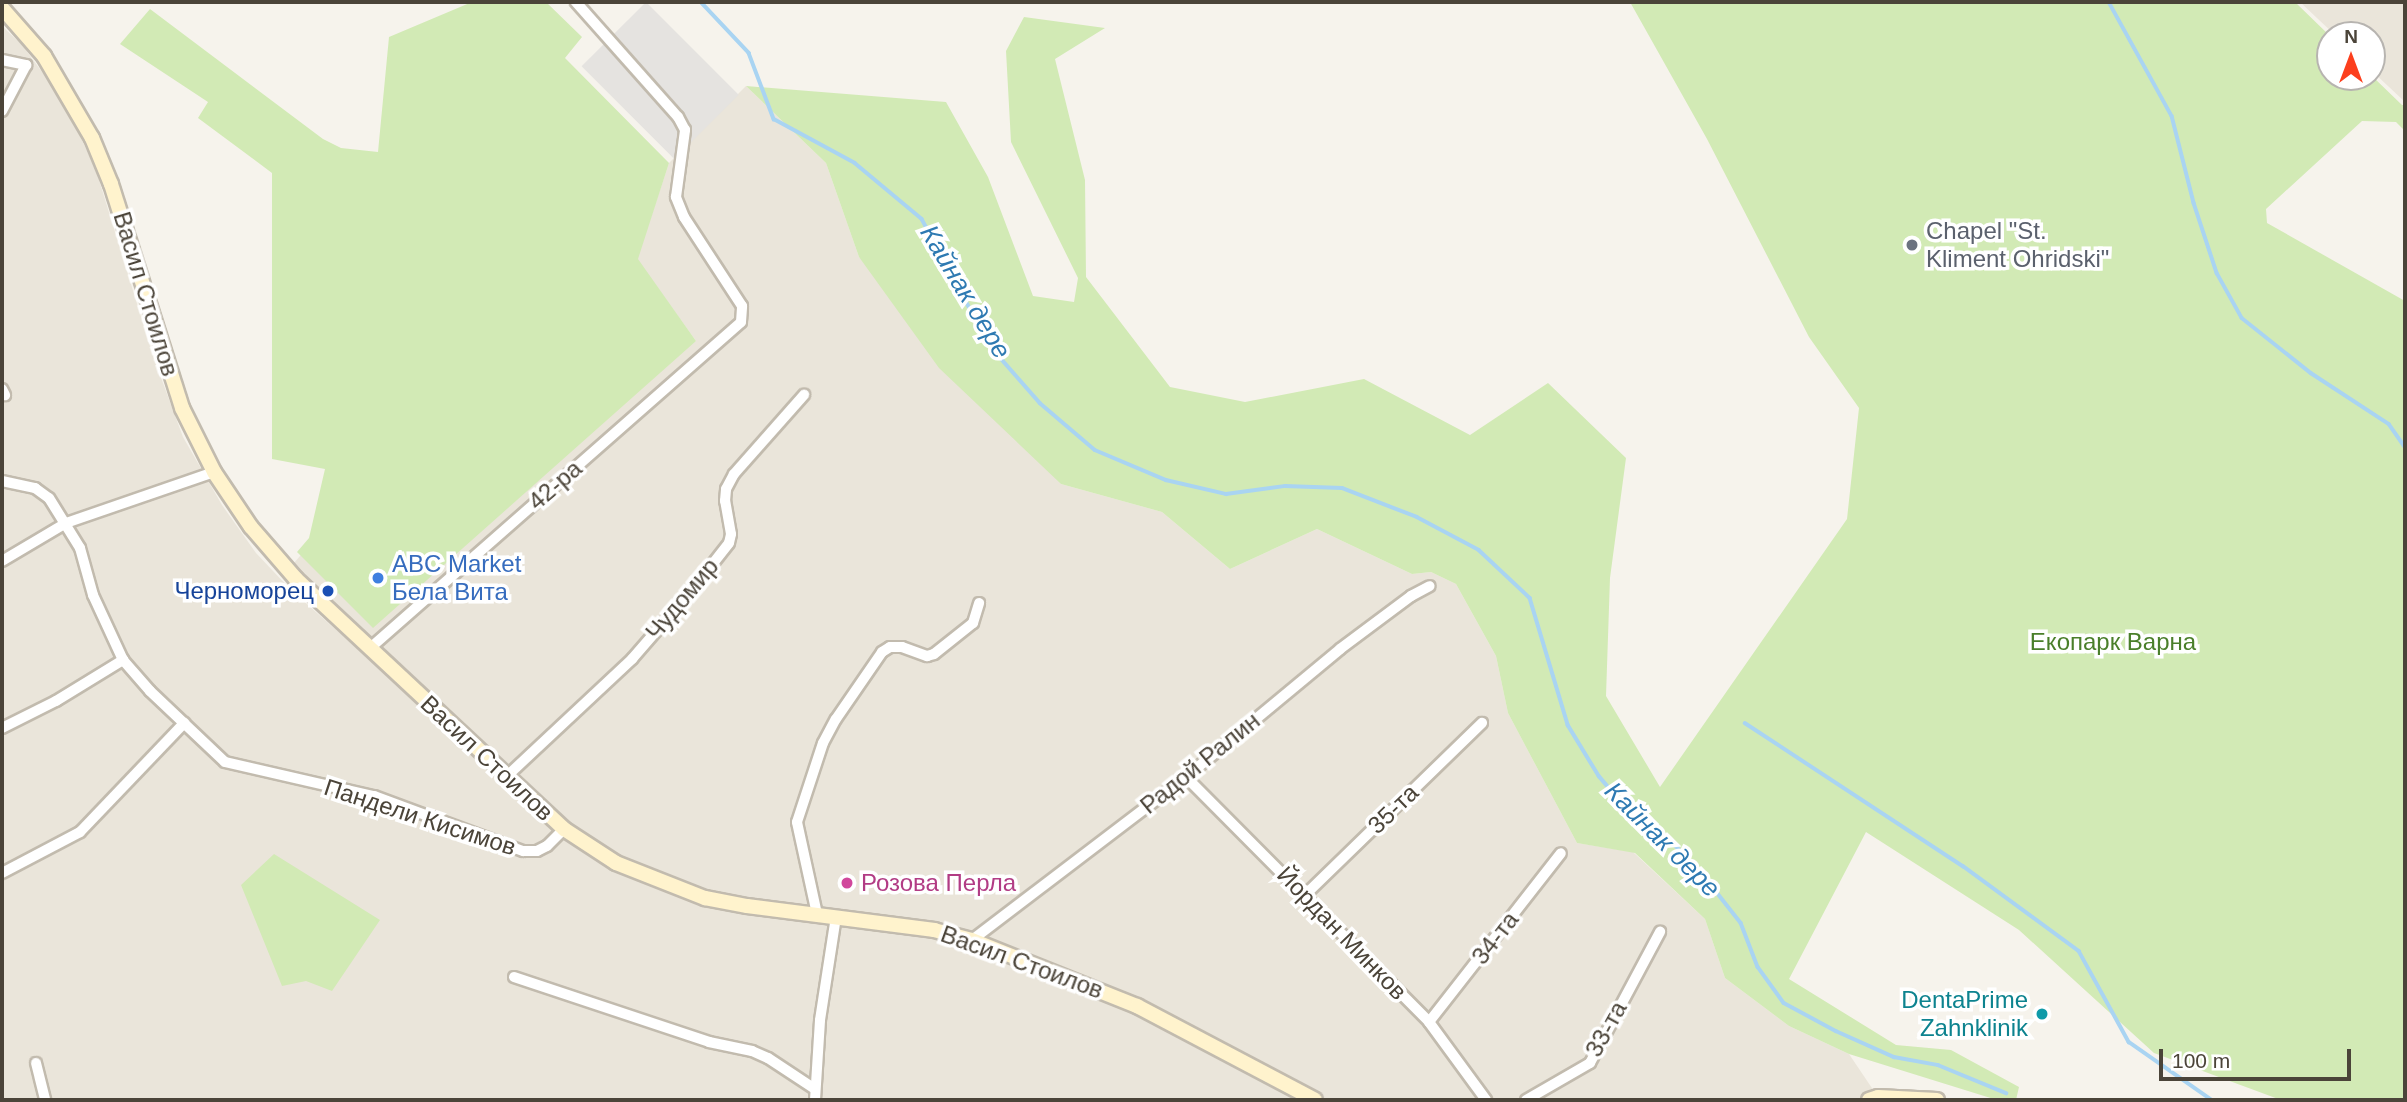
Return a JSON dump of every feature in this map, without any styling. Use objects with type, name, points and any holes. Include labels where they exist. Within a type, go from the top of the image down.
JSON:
[{"type":"street","name":"42-ра","points":[[369,649],[741,322],[742,306],[684,217],[676,197],[685,130],[678,117],[576,2]]},
{"type":"street","name":"Васил Стоилов","points":[[2,8],[44,56],[92,138],[111,184],[182,408],[214,472],[251,527],[279,560],[369,649],[564,829],[616,863],[681,890],[723,903],[934,930],[972,940],[1137,1006],[1315,1100]]},
{"type":"street","points":[[2,111],[26,65],[44,56]]},
{"type":"street","points":[[2,60],[26,65]]},
{"type":"street","name":"Чудомир","points":[[506,777],[632,659],[729,543],[731,534],[725,501],[726,489],[734,474],[804,395]]},
{"type":"street","points":[[2,561],[66,523],[214,472]]},
{"type":"street","name":"Пандели Кисимов","points":[[2,481],[44,493],[80,548],[93,595],[123,660],[225,762],[374,796],[523,851],[537,851],[564,829]]},
{"type":"street","name":"Радой Ралин","points":[[972,940],[1186,777],[1340,649],[1411,596],[1430,586]]},
{"type":"street","points":[[817,914],[797,822],[823,743],[836,719],[882,652],[890,647],[927,656],[934,654],[973,623],[979,603]]},
{"type":"street","points":[[2,728],[56,701],[123,660]]},
{"type":"street","points":[[2,873],[80,832],[184,723]]},
{"type":"street","name":"35-та","points":[[1305,895],[1482,723]]},
{"type":"street","name":"Йордан Минков","points":[[1186,777],[1429,1022],[1486,1100]]},
{"type":"street","name":"34-та","points":[[1429,1022],[1561,853]]},
{"type":"street","points":[[815,1095],[820,1020],[836,917]]},
{"type":"street","name":"33-та","points":[[1526,1100],[1590,1063],[1660,932]]},
{"type":"street","points":[[514,977],[709,1042],[752,1051],[768,1058],[815,1095]]},
{"type":"street","points":[[36,1063],[45,1100]]},
{"type":"street","points":[[1875,1099],[1937,1100]]},
{"type":"shaded area","points":[[646,2],[739,95],[674,159],[582,66]]},
{"type":"shaded area","points":[[2300,2],[2405,2],[2405,102],[2386,84],[2386,21],[2320,21]]},
{"type":"shaded area","points":[[2,26],[22,45],[63,100],[96,170],[153,356],[183,437],[222,505],[256,553],[290,589],[352,644],[358,639],[288,570],[312,542],[696,341],[637,259],[669,163],[746,86],[826,163],[859,257],[1061,484],[1162,512],[1230,569],[1317,529],[1412,574],[1431,572],[1456,584],[1496,656],[1508,713],[1577,843],[1633,852],[1705,919],[1725,978],[1789,1026],[1849,1054],[1878,1097],[1937,1100],[2,1100]]},
{"type":"green space","points":[[472,2],[546,2],[582,37],[565,58],[669,163],[638,259],[696,341],[373,628],[297,552],[309,538],[325,469],[272,459],[272,173],[198,118],[208,102],[120,44],[150,9],[323,139],[341,148],[378,152],[389,37]]},
{"type":"green space","name":"Екопарк Варна","points":[[1630,2],[2295,2],[2316,22],[2316,91],[2386,90],[2405,105],[2405,131],[2396,122],[2362,121],[2266,209],[2267,223],[2405,301],[2405,1100],[2281,1100],[2154,1053],[2019,930],[1866,832],[1789,979],[1896,1045],[1951,1050],[2019,1087],[2016,1100],[1997,1100],[1849,1054],[1789,1026],[1725,978],[1705,919],[1635,853],[1577,843],[1508,713],[1496,656],[1456,584],[1431,572],[1412,574],[1317,529],[1230,569],[1162,512],[1061,484],[939,368],[859,257],[826,163],[746,86],[946,102],[988,177],[1033,296],[1074,302],[1078,278],[1011,142],[1006,51],[1024,17],[1105,28],[1055,59],[1085,180],[1086,277],[1170,387],[1245,402],[1364,379],[1470,435],[1548,383],[1626,458],[1610,578],[1606,696],[1660,787],[1847,519],[1859,408],[1809,337],[1707,139]]},
{"type":"green space","points":[[274,854],[380,920],[332,991],[306,981],[282,986],[241,885]]},
{"type":"waterway","name":"Кайнак дере","points":[[701,2],[749,53],[774,119],[855,163],[922,219],[990,346],[1040,403],[1095,450],[1166,480],[1226,494],[1285,486],[1342,488],[1417,517],[1479,550],[1530,598],[1568,725],[1599,776],[1626,808],[1674,844],[1708,881],[1741,923],[1758,967],[1784,1003],[1836,1031],[1894,1057],[1938,1065],[2006,1093]]},
{"type":"waterway","points":[[2109,2],[2172,116],[2194,203],[2217,273],[2242,318],[2311,373],[2389,424],[2405,447]]},
{"type":"waterway","name":"Кайнак дере","points":[[1745,723],[1963,866],[2079,951],[2129,1042],[2212,1100]]},
{"type":"place","name":"Chapel \"St. Kliment Ohridski\"","points":[[1912,245]]},
{"type":"place","name":"ABC Market Бела Вита","points":[[378,578]]},
{"type":"place","name":"Черноморец","points":[[328,591]]},
{"type":"place","name":"Розова Перла","points":[[847,883]]},
{"type":"place","name":"DentaPrime Zahnklinik","points":[[2042,1014]]}]
